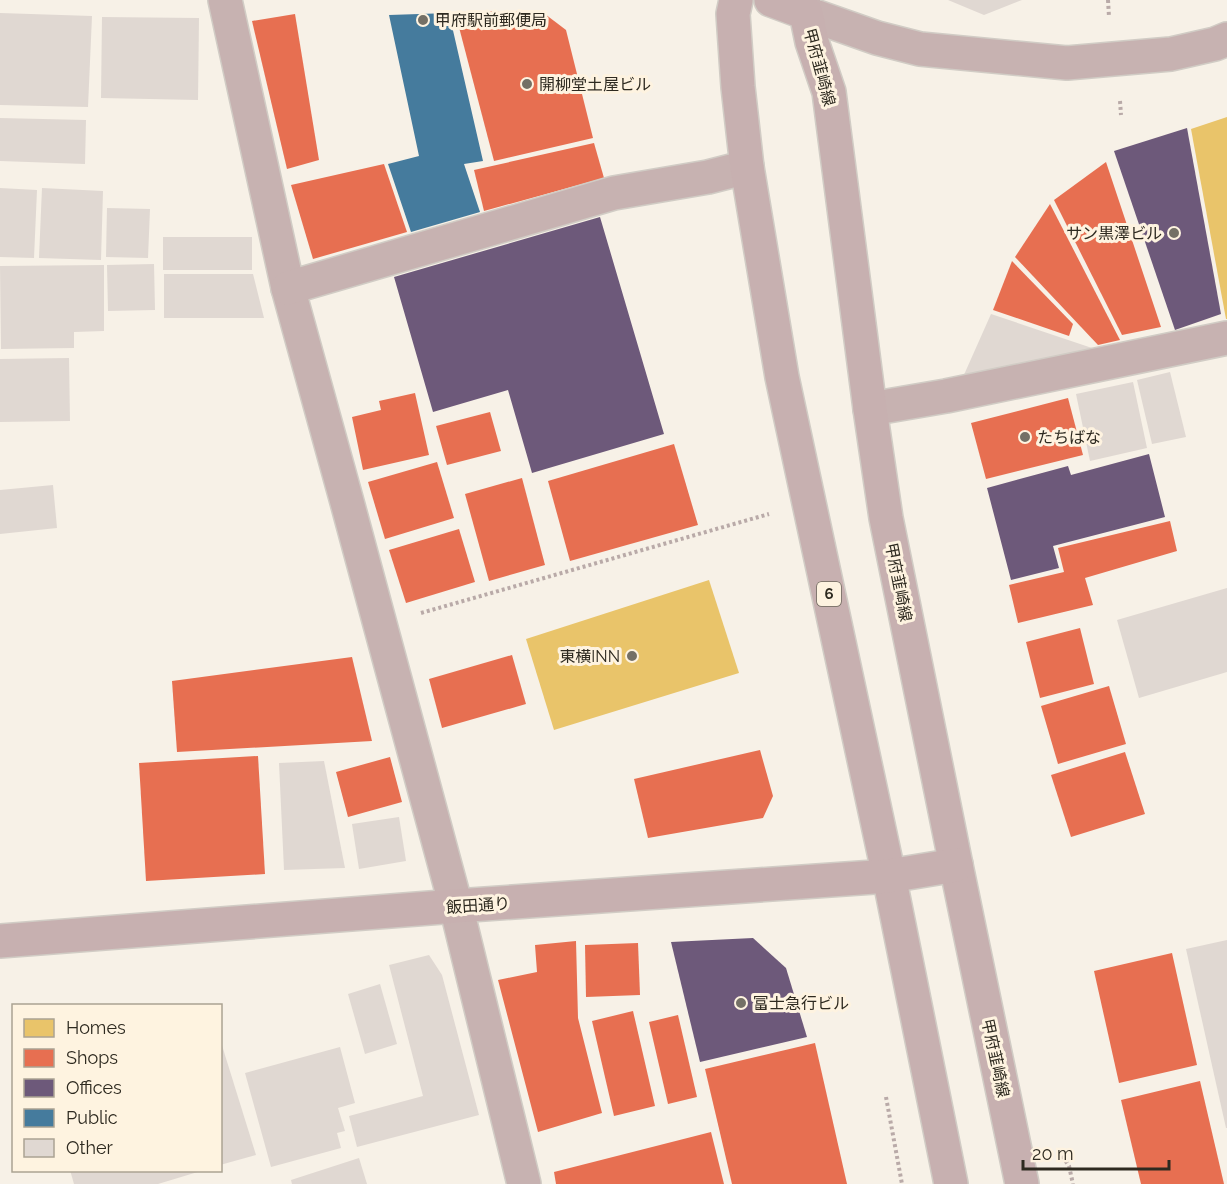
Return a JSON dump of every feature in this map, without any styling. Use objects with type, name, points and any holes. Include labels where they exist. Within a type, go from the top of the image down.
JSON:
[{"type":"main road","name":"6","points":[[736,0],[733,14],[747,167],[782,377],[889,876],[951,1184]]},
{"type":"main road","name":"甲府韮崎線","points":[[771,0],[805,7],[812,42],[829,92],[886,518],[1022,1184]]},
{"type":"main road","name":"飯田通り","points":[[0,941],[889,876],[956,865]]},
{"type":"street","points":[[225,0],[288,288],[456,906],[524,1184]]},
{"type":"street","points":[[805,7],[877,38],[920,50],[1067,63],[1171,54],[1227,39]]},
{"type":"street","points":[[288,288],[614,193],[708,177],[747,167]]},
{"type":"street","points":[[870,409],[957,394],[1227,339]]},
{"type":"path","points":[[380,624],[810,503]]},
{"type":"path","points":[[886,1097],[902,1184]]},
{"type":"building: Homes","points":[[1227,117],[1227,319],[1226,319],[1191,129]]},
{"type":"building: Homes","name":"東横INN","points":[[709,580],[739,673],[554,730],[526,639]]},
{"type":"building: Shops","name":"開柳堂土屋ビル","points":[[541,11],[566,30],[593,138],[494,161],[455,12]]},
{"type":"building: Shops","points":[[295,14],[319,160],[287,169],[252,21]]},
{"type":"building: Shops","points":[[594,143],[604,178],[484,211],[474,170]]},
{"type":"building: Shops","points":[[1106,162],[1161,327],[1122,335],[1054,200]]},
{"type":"building: Shops","points":[[384,164],[407,232],[313,259],[291,185]]},
{"type":"building: Shops","points":[[1050,204],[1120,340],[1098,345],[1015,257]]},
{"type":"building: Shops","points":[[1012,261],[1073,324],[1069,336],[993,310]]},
{"type":"building: Shops","points":[[415,393],[429,455],[363,470],[352,417],[381,410],[379,401]]},
{"type":"building: Shops","points":[[1068,398],[1083,455],[986,479],[971,423]]},
{"type":"building: Shops","points":[[490,412],[501,451],[447,465],[436,426]]},
{"type":"building: Shops","points":[[674,444],[698,525],[570,561],[548,481]]},
{"type":"building: Shops","points":[[437,462],[454,518],[385,539],[368,482]]},
{"type":"building: Shops","points":[[522,478],[545,565],[489,581],[465,494]]},
{"type":"building: Shops","points":[[1170,521],[1177,551],[1085,578],[1093,605],[1018,623],[1009,585],[1064,572],[1058,548]]},
{"type":"building: Shops","points":[[459,529],[475,582],[406,603],[389,550]]},
{"type":"building: Shops","points":[[1080,628],[1094,684],[1040,698],[1026,642]]},
{"type":"building: Shops","points":[[512,655],[526,704],[442,728],[429,679]]},
{"type":"building: Shops","points":[[352,657],[372,741],[177,752],[172,681]]},
{"type":"building: Shops","points":[[1109,686],[1126,744],[1058,764],[1041,706]]},
{"type":"building: Shops","points":[[760,750],[773,796],[763,818],[648,838],[634,779]]},
{"type":"building: Shops","points":[[1125,752],[1145,814],[1071,837],[1051,775]]},
{"type":"building: Shops","points":[[258,756],[265,874],[146,881],[139,763]]},
{"type":"building: Shops","points":[[390,757],[402,802],[348,817],[336,772]]},
{"type":"building: Shops","points":[[576,941],[578,1018],[602,1113],[538,1132],[498,980],[537,972],[535,945]]},
{"type":"building: Shops","points":[[638,943],[640,995],[586,997],[585,945]]},
{"type":"building: Shops","points":[[1172,953],[1197,1065],[1119,1083],[1094,971]]},
{"type":"building: Shops","points":[[633,1011],[655,1106],[614,1116],[592,1021]]},
{"type":"building: Shops","points":[[678,1015],[697,1097],[668,1104],[649,1022]]},
{"type":"building: Shops","points":[[815,1043],[847,1184],[732,1184],[705,1069]]},
{"type":"building: Shops","points":[[1200,1081],[1224,1184],[1141,1184],[1121,1100]]},
{"type":"building: Shops","points":[[711,1132],[724,1184],[556,1184],[554,1172]]},
{"type":"building: Offices","name":"サン黒澤ビル","points":[[1187,128],[1221,314],[1175,330],[1114,151]]},
{"type":"building: Offices","points":[[600,217],[664,434],[532,473],[508,390],[433,412],[394,277]]},
{"type":"building: Offices","points":[[1149,454],[1165,517],[1053,546],[1059,568],[1011,580],[987,488],[1068,466],[1071,475]]},
{"type":"building: Offices","name":"富士急行ビル","points":[[753,938],[786,968],[807,1037],[700,1062],[671,942]]},
{"type":"building: Public","points":[[449,13],[483,161],[464,164],[480,212],[411,232],[388,164],[419,156],[389,15]]},
{"type":"building: Other","points":[[948,0],[1022,0],[984,15]]},
{"type":"building: Other","points":[[0,13],[92,16],[88,107],[0,105]]},
{"type":"building: Other","points":[[102,17],[199,18],[198,100],[101,98]]},
{"type":"building: Other","points":[[0,118],[86,120],[85,164],[0,161]]},
{"type":"building: Other","points":[[0,188],[37,190],[34,258],[0,257]]},
{"type":"building: Other","points":[[42,188],[103,191],[101,260],[39,258]]},
{"type":"building: Other","points":[[107,208],[150,209],[148,258],[106,257]]},
{"type":"building: Other","points":[[163,237],[252,237],[252,270],[163,270]]},
{"type":"building: Other","points":[[154,264],[155,310],[108,311],[107,265]]},
{"type":"building: Other","points":[[104,265],[104,331],[74,332],[74,348],[1,349],[0,266]]},
{"type":"building: Other","points":[[164,274],[253,274],[264,318],[164,318]]},
{"type":"building: Other","points":[[991,314],[1092,348],[963,377]]},
{"type":"building: Other","points":[[69,358],[70,421],[0,422],[0,359]]},
{"type":"building: Other","points":[[1170,372],[1186,437],[1152,444],[1137,380]]},
{"type":"building: Other","points":[[1133,382],[1147,448],[1090,461],[1076,394]]},
{"type":"building: Other","points":[[53,485],[57,528],[0,534],[0,490]]},
{"type":"building: Other","points":[[1227,588],[1227,672],[1139,698],[1117,620]]},
{"type":"building: Other","points":[[324,761],[345,868],[284,870],[279,763]]},
{"type":"building: Other","points":[[399,817],[406,861],[359,869],[352,824]]},
{"type":"building: Other","points":[[1227,940],[1227,1128],[1226,1128],[1186,949]]},
{"type":"building: Other","points":[[429,955],[442,975],[479,1115],[357,1147],[349,1116],[423,1096],[389,965]]},
{"type":"building: Other","points":[[380,984],[397,1044],[365,1054],[348,994]]},
{"type":"building: Other","points":[[222,1045],[256,1155],[222,1164]]},
{"type":"building: Other","points":[[340,1047],[355,1103],[338,1108],[345,1131],[337,1133],[341,1148],[271,1167],[245,1073]]},
{"type":"building: Other","points":[[359,1158],[367,1184],[292,1184],[291,1180]]},
{"type":"building: Other","points":[[71,1172],[198,1172],[158,1184],[74,1184]]},
{"type":"place","name":"甲府駅前郵便局","points":[[423,20]]},
{"type":"place","name":"開柳堂土屋ビル","points":[[527,84]]},
{"type":"place","name":"サン黒澤ビル","points":[[1174,233]]},
{"type":"place","name":"たちばな","points":[[1025,437]]},
{"type":"place","name":"東横INN","points":[[632,656]]},
{"type":"place","name":"富士急行ビル","points":[[741,1003]]}]
